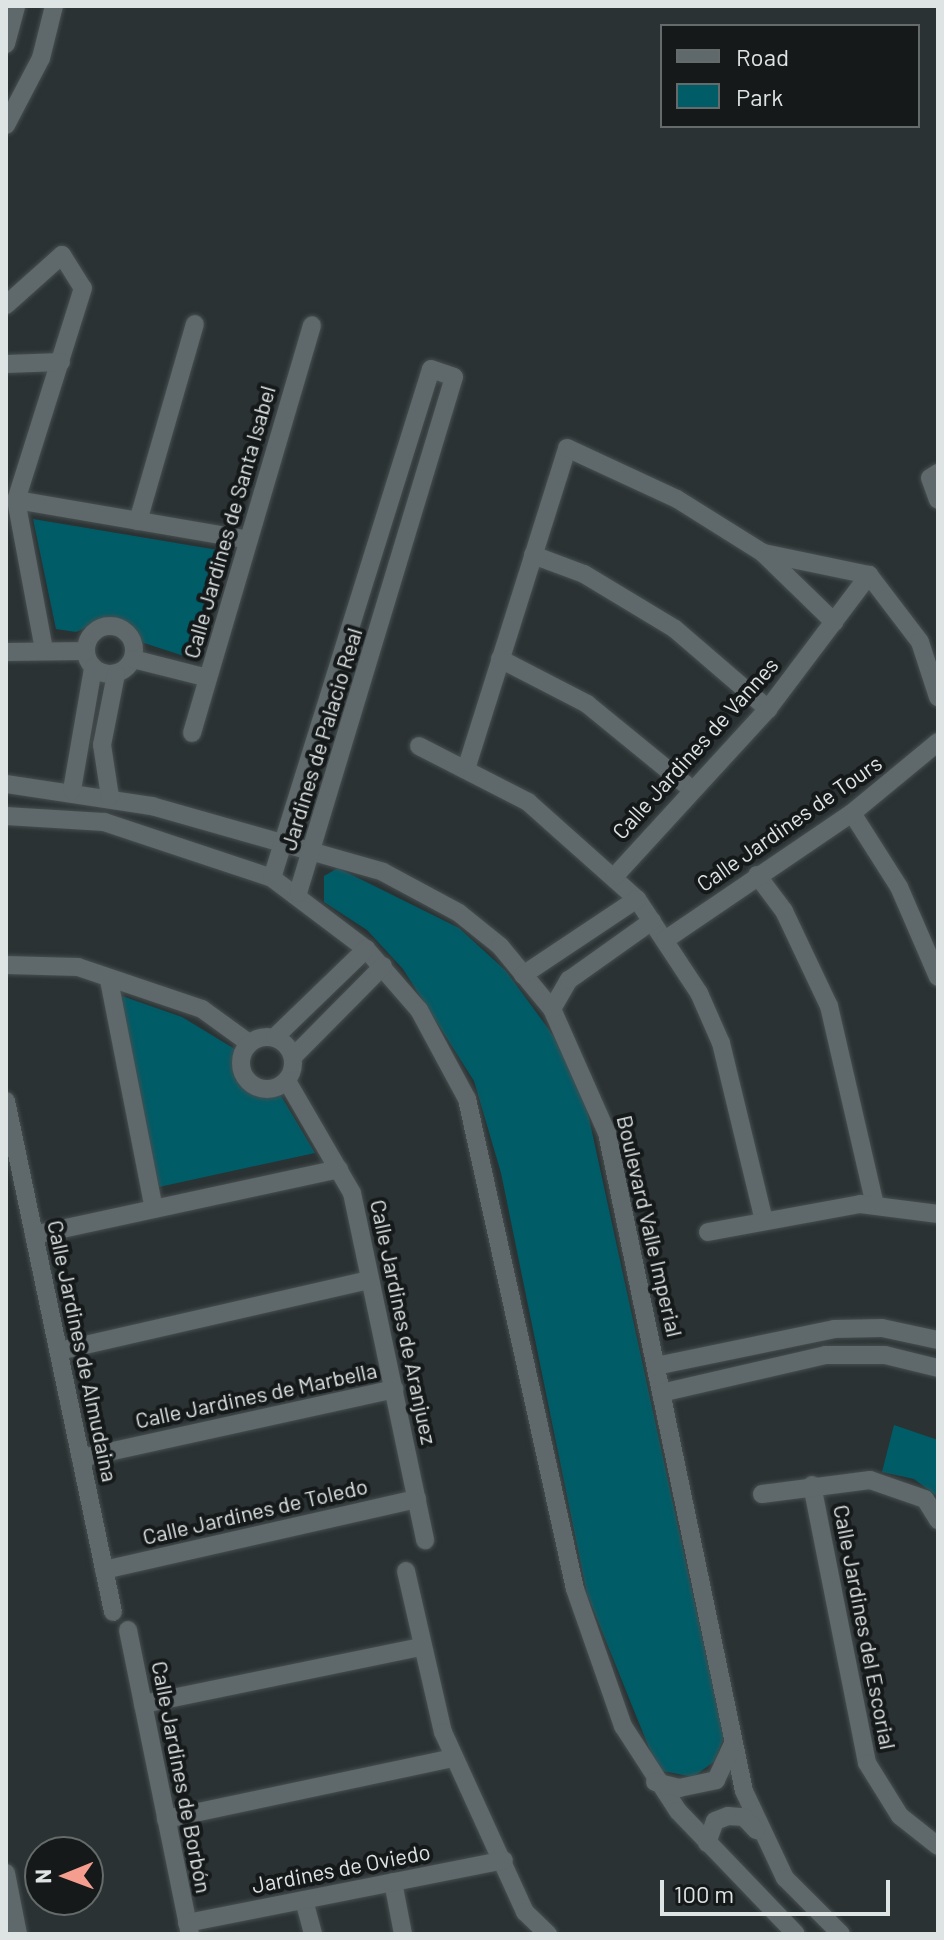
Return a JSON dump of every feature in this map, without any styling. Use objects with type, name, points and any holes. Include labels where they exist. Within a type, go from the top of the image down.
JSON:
[{"type":"street","points":[[6,44],[16,6]]},
{"type":"street","points":[[6,125],[41,58],[54,6]]},
{"type":"street","points":[[6,305],[62,255],[83,288],[61,362],[14,476],[44,649]]},
{"type":"street","points":[[138,521],[195,324]]},
{"type":"street","name":"Calle Jardines de Santa Isabel","points":[[192,733],[312,325]]},
{"type":"street","points":[[6,364],[61,362]]},
{"type":"street","name":"Jardines de Palacio Real","points":[[272,878],[431,369],[454,377],[298,893]]},
{"type":"street","points":[[467,766],[567,448],[677,499],[763,553],[834,622]]},
{"type":"street","points":[[938,473],[930,478],[938,500]]},
{"type":"street","points":[[16,500],[249,540]]},
{"type":"street","points":[[763,553],[869,575],[920,642],[938,697]]},
{"type":"street","points":[[533,555],[584,574],[665,622],[768,709]]},
{"type":"street","name":"Calle Jardines de Vannes","points":[[614,877],[690,788],[768,709],[869,575]]},
{"type":"street","points":[[364,589],[389,599]]},
{"type":"street","points":[[72,790],[94,631],[114,626],[131,638],[133,659]]},
{"type":"street","points":[[6,652],[44,649],[90,659],[116,674]]},
{"type":"street","points":[[133,659],[208,678]]},
{"type":"street","points":[[110,797],[102,745],[116,674],[133,659]]},
{"type":"street","points":[[500,659],[587,704],[690,788]]},
{"type":"street","points":[[80,742],[102,745]]},
{"type":"street","name":"Calle Jardines de Tours","points":[[665,940],[852,813],[938,742]]},
{"type":"street","points":[[419,746],[467,766],[528,802],[637,899],[665,940],[721,1043],[763,1217]]},
{"type":"street","points":[[10,784],[10,815],[104,822],[272,878],[298,893],[366,949],[419,1010],[467,1099],[575,1589],[623,1726],[655,1782],[707,1843],[796,1934]]},
{"type":"street","name":"Boulevard Valle Imperial","points":[[10,784],[110,797],[283,839],[383,872],[459,913],[523,975],[552,1009],[607,1133],[732,1742],[757,1832],[785,1878],[841,1934]]},
{"type":"street","points":[[294,804],[323,812]]},
{"type":"street","points":[[852,813],[899,887],[938,977]]},
{"type":"street","points":[[757,875],[790,922],[829,1006],[875,1205]]},
{"type":"street","points":[[523,975],[637,899]]},
{"type":"street","points":[[552,1009],[569,980],[652,921]]},
{"type":"street","points":[[366,949],[275,1037],[249,1043],[241,1055],[248,1082],[275,1089],[287,1081],[293,1057],[383,966]]},
{"type":"street","points":[[6,965],[78,967],[202,1009],[249,1043]]},
{"type":"street","points":[[109,980],[154,1209]]},
{"type":"street","points":[[332,984],[348,1001]]},
{"type":"street","points":[[275,1037],[293,1057]]},
{"type":"street","name":"Calle Jardines de Aranjuez","points":[[287,1081],[352,1193],[425,1540]]},
{"type":"street","name":"Calle Jardines de Almudaina","points":[[6,1101],[113,1612]]},
{"type":"street","points":[[34,1235],[339,1169]]},
{"type":"street","points":[[708,1232],[763,1217],[875,1205],[938,1214]]},
{"type":"street","points":[[59,1351],[370,1280]]},
{"type":"street","points":[[656,1366],[834,1329],[882,1328],[938,1340]]},
{"type":"street","points":[[661,1393],[825,1355],[885,1355],[938,1368]]},
{"type":"street","name":"Calle Jardines de Marbella","points":[[81,1458],[394,1389]]},
{"type":"street","points":[[762,1494],[812,1485],[870,1480],[901,1487],[925,1499],[938,1520]]},
{"type":"street","name":"Calle Jardines del Escorial","points":[[812,1485],[867,1763],[900,1816],[938,1846]]},
{"type":"street","name":"Calle Jardines de Toledo","points":[[104,1570],[417,1499]]},
{"type":"street","points":[[406,1571],[420,1647],[454,1758],[504,1860],[525,1912],[529,1934]]},
{"type":"street","name":"Calle Jardines de Borbón","points":[[128,1630],[188,1929]]},
{"type":"street","points":[[143,1704],[420,1647]]},
{"type":"street","points":[[655,1782],[679,1788],[716,1780],[732,1742]]},
{"type":"street","points":[[166,1819],[454,1758]]},
{"type":"street","points":[[707,1843],[715,1821],[728,1816],[744,1817],[757,1832]]},
{"type":"street","name":"Jardines de Oviedo","points":[[188,1929],[304,1900],[504,1860]]},
{"type":"street","points":[[6,1873],[18,1934]]},
{"type":"street","points":[[393,1882],[403,1934]]},
{"type":"street","points":[[304,1900],[313,1934]]},
{"type":"street","points":[[525,1912],[548,1934]]},
{"type":"green space","points":[[33,519],[224,551],[193,659],[141,642],[110,617],[76,632],[56,629]]},
{"type":"green space","points":[[338,868],[459,928],[506,971],[561,1046],[587,1109],[724,1737],[715,1761],[693,1777],[658,1770],[587,1594],[501,1173],[474,1081],[403,969],[367,930],[324,902],[324,876]]},
{"type":"green space","points":[[119,995],[182,1017],[238,1051],[243,1085],[280,1094],[315,1153],[159,1187]]},
{"type":"green space","points":[[894,1425],[938,1440],[938,1497],[914,1479],[882,1472]]}]
